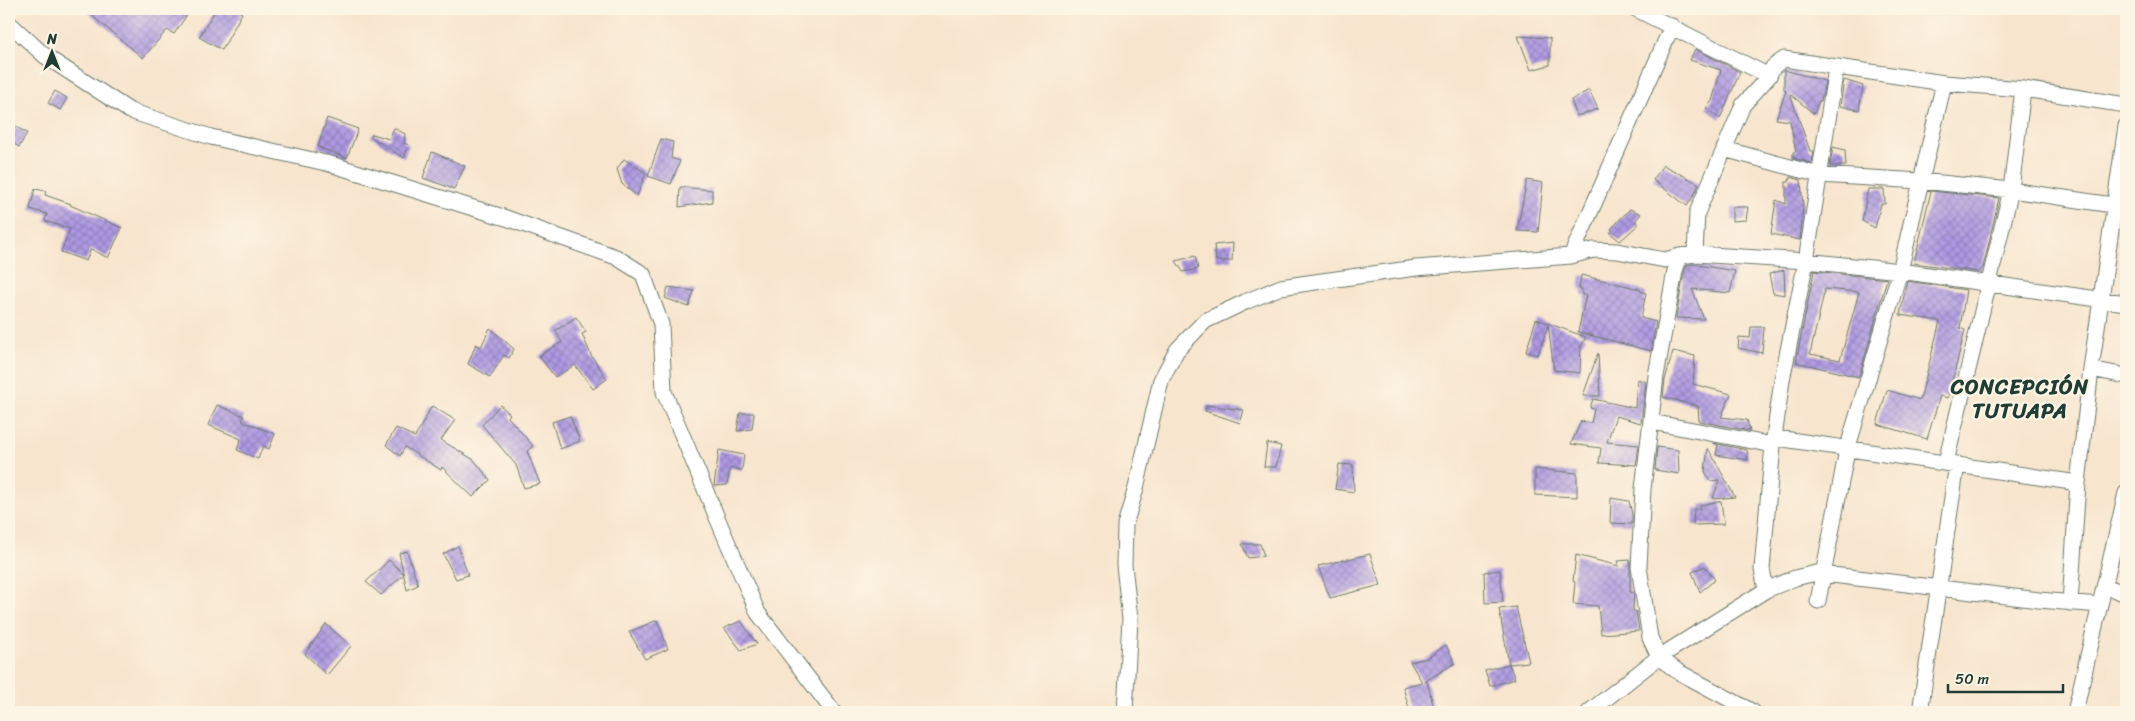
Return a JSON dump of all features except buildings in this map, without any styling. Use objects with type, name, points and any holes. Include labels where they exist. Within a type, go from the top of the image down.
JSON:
[{"type":"street","points":[[1636,9],[1769,76]]},
{"type":"street","points":[[9,23],[45,56],[130,111],[211,137],[330,164],[506,218],[616,257],[643,274],[661,324],[664,392],[750,596],[758,613],[834,712]]},
{"type":"street","points":[[1571,256],[1672,26]]},
{"type":"street","points":[[1753,712],[1707,689],[1659,658],[1650,638],[1639,567],[1643,489],[1656,376],[1675,271],[1688,255],[1697,213],[1743,104],[1769,76],[1773,67],[1784,58],[1836,68],[1944,84],[2023,89],[2126,105]]},
{"type":"street","points":[[1766,590],[1762,569],[1773,445],[1782,380],[1806,260],[1836,68]]},
{"type":"street","points":[[1818,601],[1847,450],[1900,271],[1944,84]]},
{"type":"street","points":[[1920,712],[1938,588],[1952,463],[2011,190],[2023,89]]},
{"type":"street","points":[[2070,603],[2078,483],[2091,369],[2101,299],[2121,206],[2126,126]]},
{"type":"street","points":[[1724,149],[1819,175],[1921,181],[2011,190],[2121,206]]},
{"type":"street","points":[[1125,712],[1130,618],[1124,565],[1125,525],[1136,488],[1161,380],[1178,350],[1205,321],[1245,302],[1282,288],[1308,283],[1416,268],[1571,256],[1593,250],[1617,251],[1665,260],[1688,255],[1806,260],[1990,282],[2126,303]]},
{"type":"street","points":[[2091,369],[2126,376]]},
{"type":"street","points":[[1651,422],[1773,445]]},
{"type":"street","points":[[1773,445],[1778,438],[1847,450],[1952,463],[2078,483]]},
{"type":"street","points":[[2075,712],[2126,493]]},
{"type":"street","points":[[1589,712],[1659,658],[1766,590],[1795,578],[1823,574],[2100,605]]},
{"type":"street","points":[[2104,586],[2126,594]]},
{"type":"district","name":"CONCEPCIÓN TUTUAPA","points":[[2020,399]]}]
